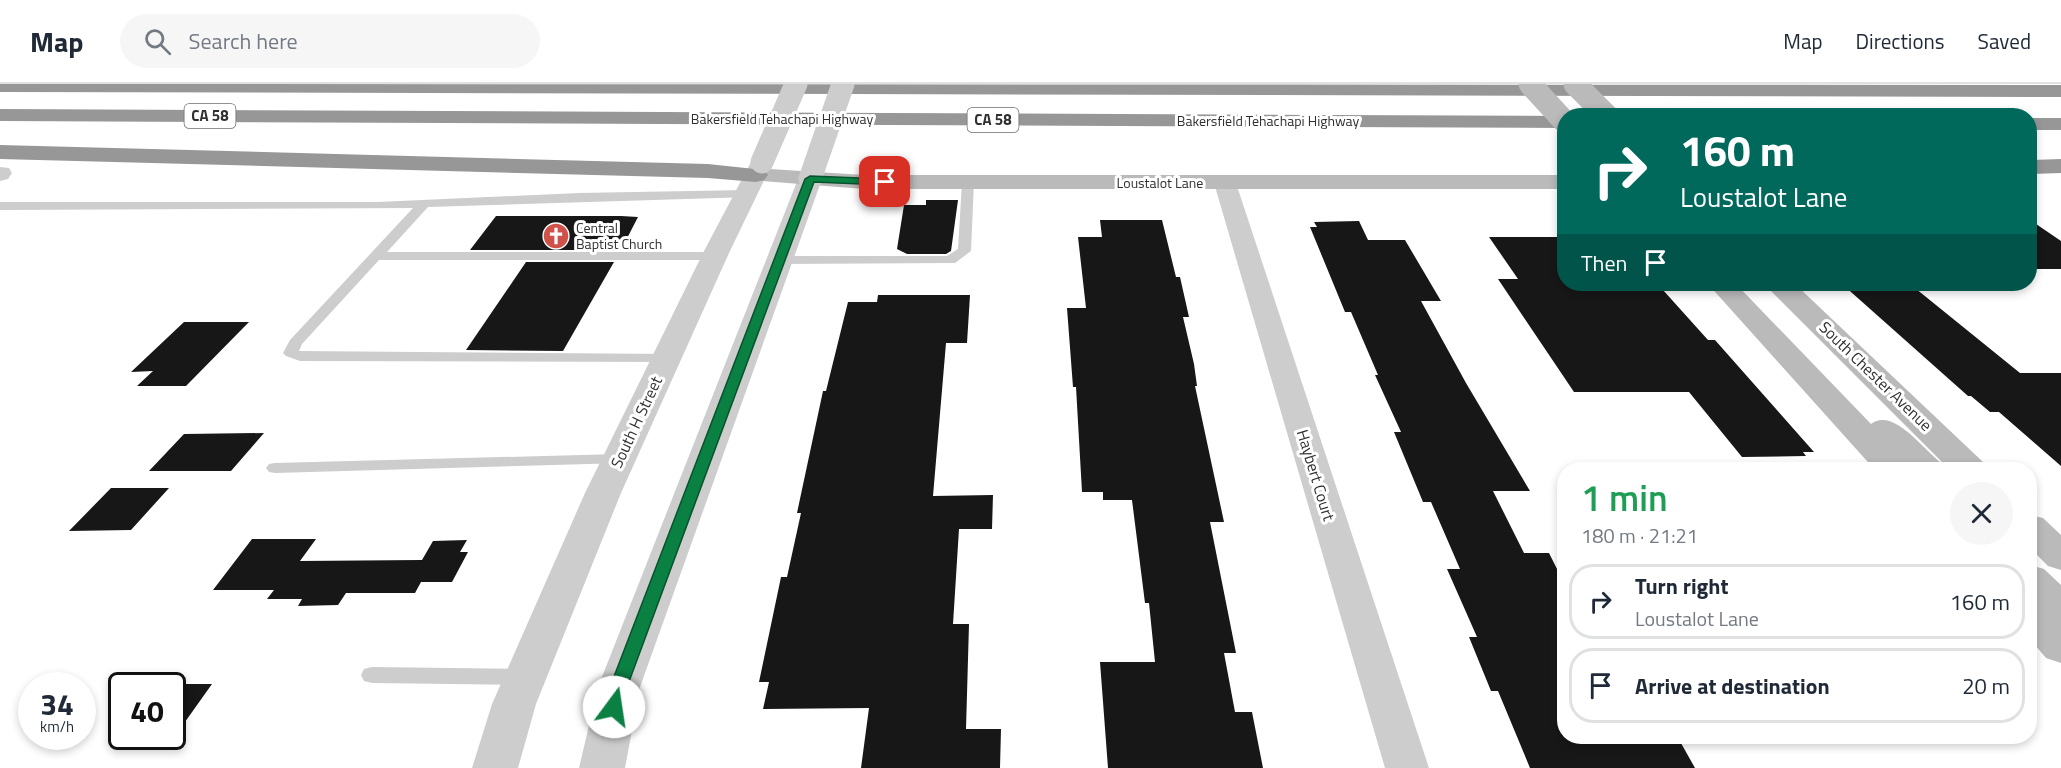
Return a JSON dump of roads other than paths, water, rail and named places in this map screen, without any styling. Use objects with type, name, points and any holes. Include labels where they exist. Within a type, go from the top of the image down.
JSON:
[{"type":"highway","name":"Bakersfield Tehachapi Highway","points":[[0,86],[2061,91]]},
{"type":"highway","name":"Bakersfield Tehachapi Highway","points":[[0,115],[1557,122]]},
{"type":"highway","points":[[2037,124],[2061,124]]},
{"type":"highway","points":[[0,166],[708,171],[755,177]]},
{"type":"highway","points":[[2037,167],[2061,166]]},
{"type":"main road","points":[[1530,84],[1557,114]]},
{"type":"main road","points":[[1575,84],[1599,108]]},
{"type":"main road","name":"Loustalot Lane","points":[[755,177],[968,182],[1557,182]]},
{"type":"main road","points":[[1727,291],[1888,462]]},
{"type":"main road","name":"South Chester Avenue","points":[[1787,291],[1963,462]]},
{"type":"main road","points":[[1751,315],[1797,345],[1918,462]]},
{"type":"main road","points":[[2039,530],[2061,557]]},
{"type":"main road","points":[[2037,586],[2061,608]]},
{"type":"main road","points":[[2037,621],[2061,647]]},
{"type":"street","name":"South H Street","points":[[495,768],[514,704],[619,459],[755,177],[796,84]]},
{"type":"street","points":[[602,768],[619,687],[810,179],[843,84]]},
{"type":"street","name":"Haybert Court","points":[[1225,183],[1407,768]]},
{"type":"lane","points":[[0,206],[378,206],[579,197],[755,177]]},
{"type":"lane","points":[[778,260],[950,260],[964,251],[968,182]]},
{"type":"lane","points":[[425,203],[296,343],[291,353],[300,356],[667,357]]},
{"type":"lane","points":[[376,256],[715,256]]},
{"type":"lane","points":[[275,468],[619,459]]},
{"type":"lane","points":[[372,675],[526,676]]},
{"type":"place","name":"Central Baptist Church","points":[[556,236]]}]
